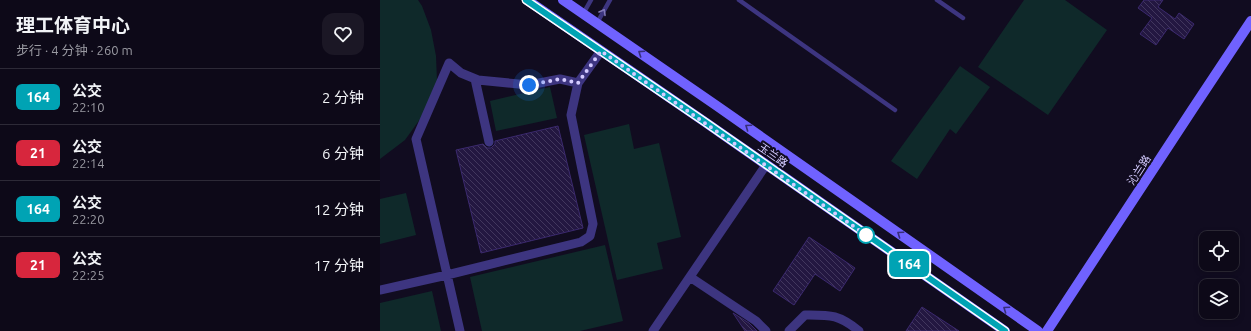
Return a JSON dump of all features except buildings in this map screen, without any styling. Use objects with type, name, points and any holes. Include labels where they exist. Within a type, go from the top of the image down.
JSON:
[{"type":"street","name":"玉兰路","points":[[526,0],[1005,331]]},
{"type":"street","name":"玉兰路","points":[[563,0],[1038,331]]},
{"type":"street","name":"沁兰路","points":[[1047,331],[1251,21]]},
{"type":"street","points":[[380,290],[581,242],[590,236],[593,224],[571,115],[578,83],[601,51]]},
{"type":"street","points":[[460,331],[416,139],[449,63],[461,73],[478,80],[529,85],[560,79],[578,83]]},
{"type":"street","points":[[475,79],[489,142]]},
{"type":"street","points":[[654,331],[766,165]]},
{"type":"street","points":[[690,278],[756,321],[766,331]]},
{"type":"street","points":[[789,331],[805,315],[832,315],[848,322],[858,331]]},
{"type":"lane","points":[[583,14],[591,0]]},
{"type":"lane","points":[[597,23],[610,0]]},
{"type":"lane","points":[[739,0],[896,110]]},
{"type":"lane","points":[[937,0],[963,18]]},
{"type":"green space","points":[[380,0],[418,0],[422,6],[431,30],[436,56],[437,81],[428,108],[405,140],[380,159]]},
{"type":"green space","points":[[1024,0],[1065,0],[1107,30],[1048,115],[978,67]]},
{"type":"green space","points":[[960,66],[990,87],[956,134],[950,129],[917,179],[891,161]]},
{"type":"green space","points":[[550,87],[557,118],[496,131],[490,101]]},
{"type":"green space","points":[[629,124],[634,149],[659,143],[681,237],[657,243],[663,269],[617,280],[584,135]]},
{"type":"green space","points":[[406,193],[416,235],[380,244],[380,199]]},
{"type":"green space","points":[[605,245],[623,321],[580,331],[482,331],[470,277]]},
{"type":"green space","points":[[432,291],[441,331],[380,331],[380,303]]},
{"type":"bus line","name":"164","points":[[526,0],[705,122],[1005,331]]},
{"type":"route","points":[[529,85],[560,79],[578,83],[601,51],[866,235]]}]
